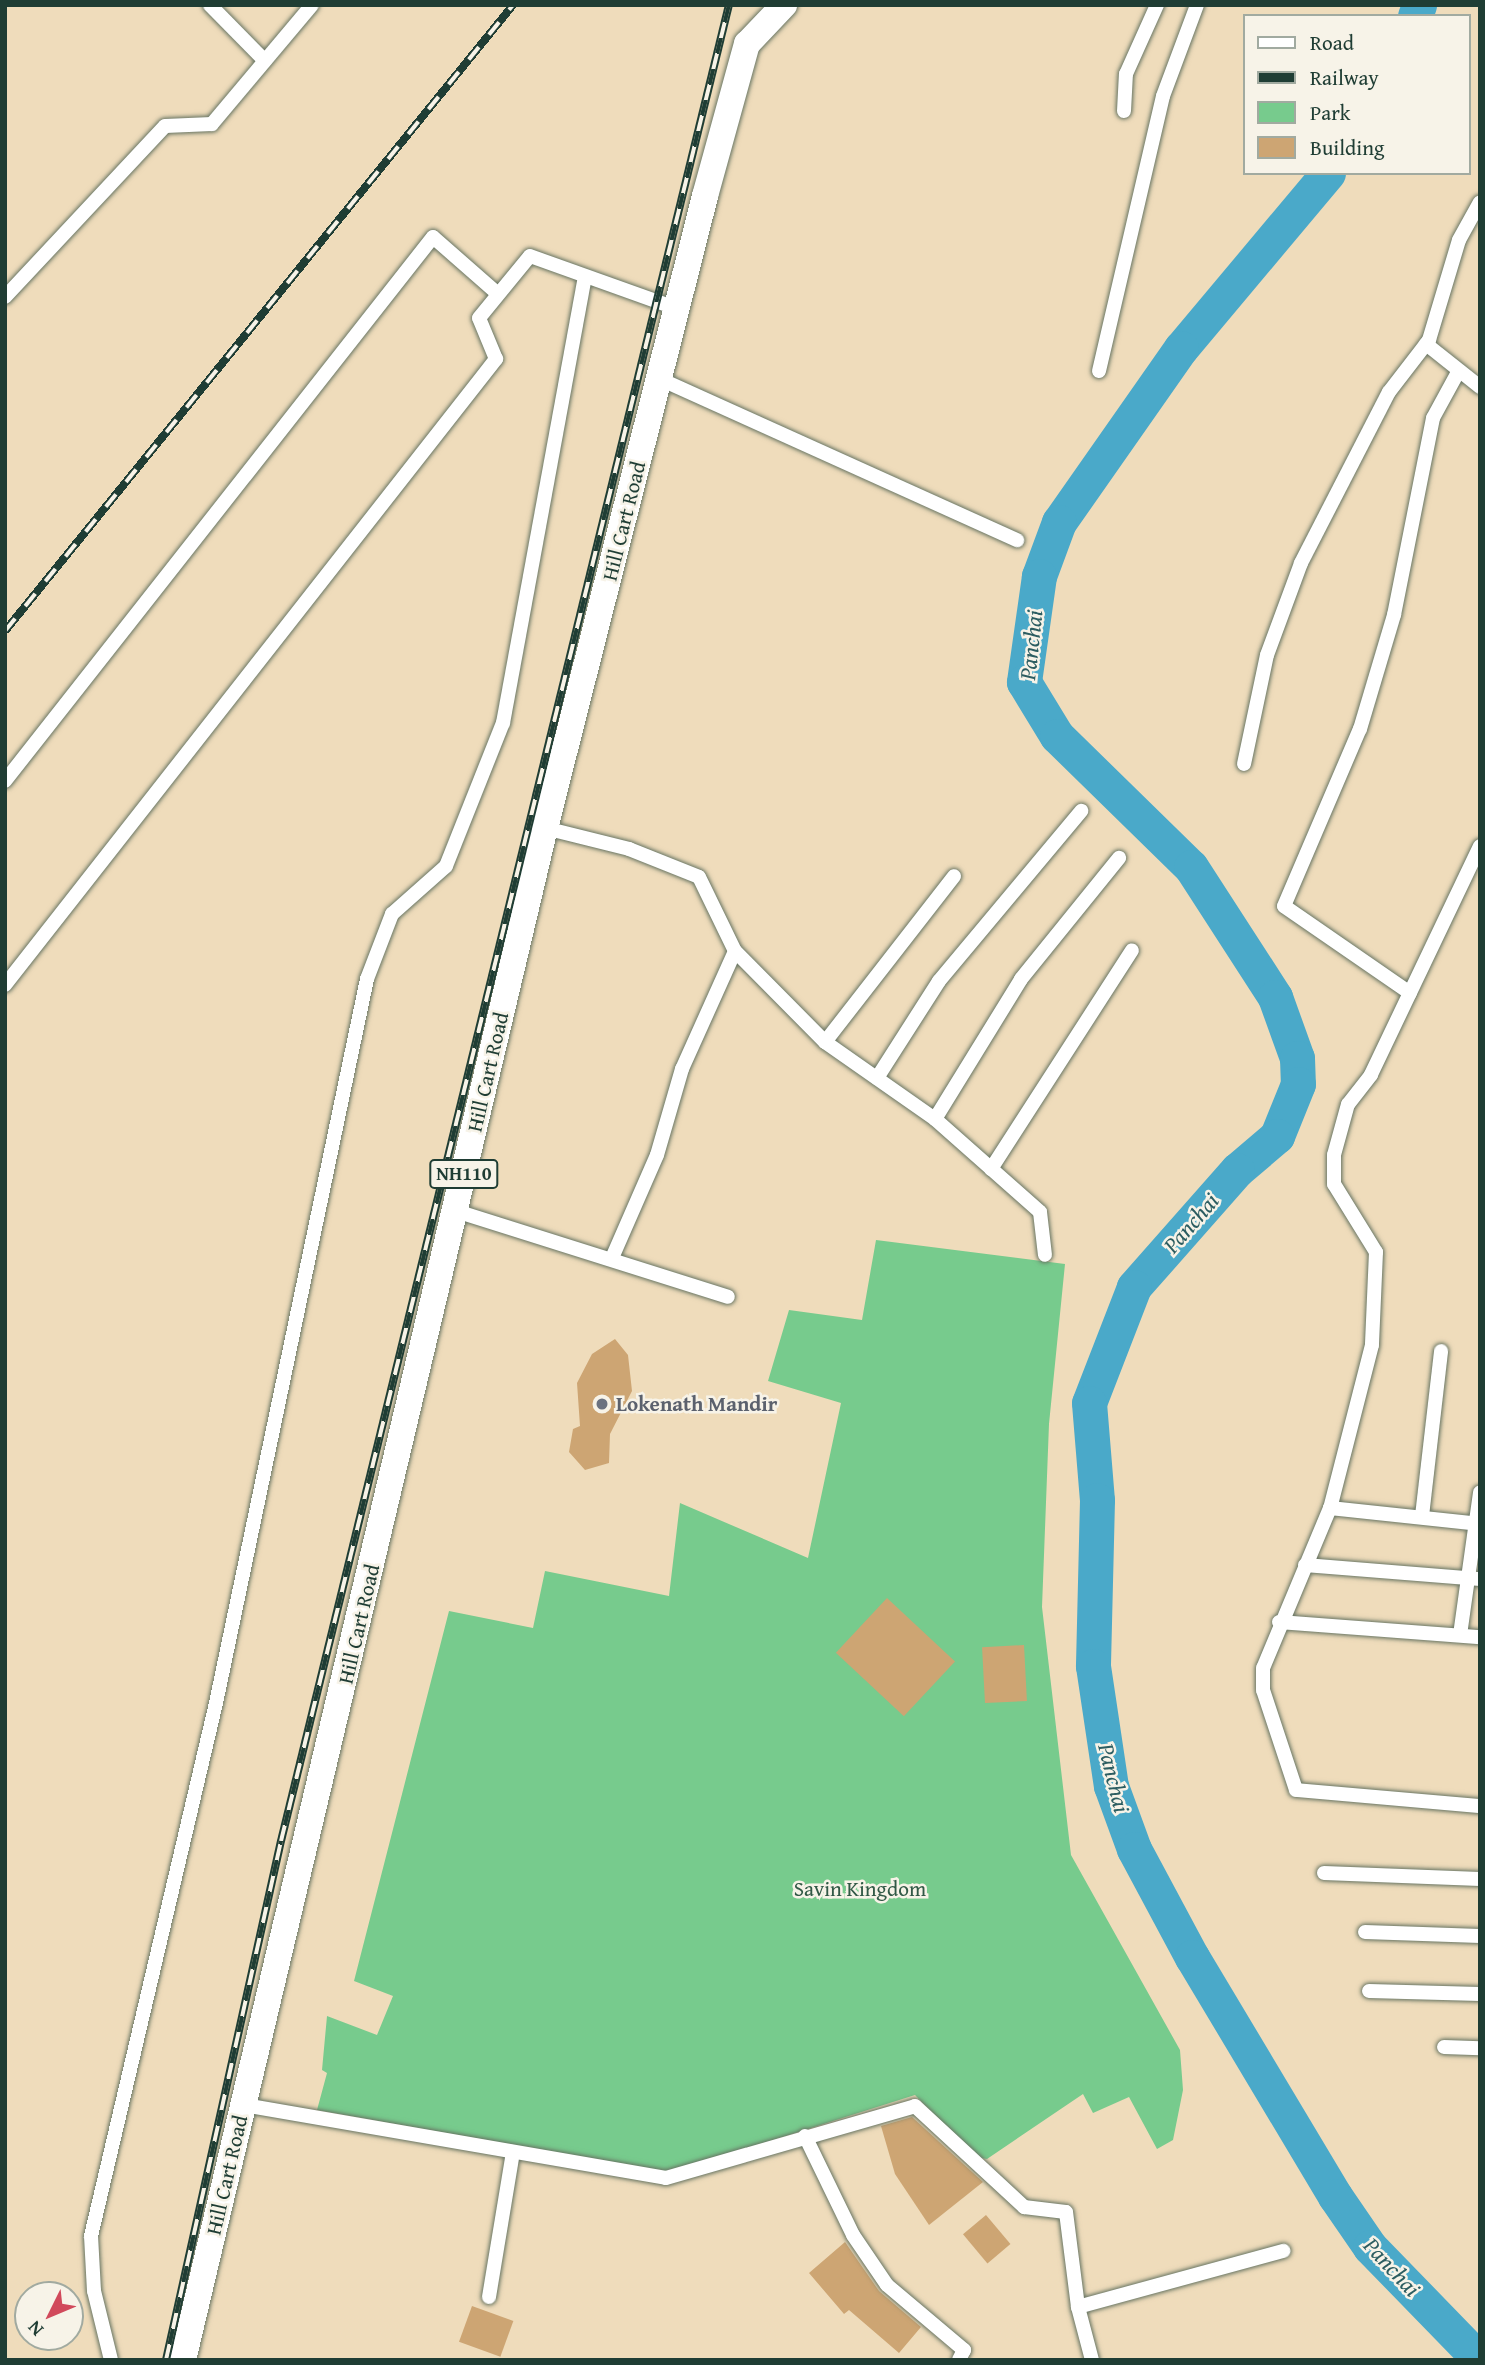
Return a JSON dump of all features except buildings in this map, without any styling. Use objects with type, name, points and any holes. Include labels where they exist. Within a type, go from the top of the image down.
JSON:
[{"type":"highway","name":"Hill Cart Road","points":[[183,2360],[545,828],[747,44],[784,5]]},
{"type":"street","points":[[210,5],[265,61]]},
{"type":"street","points":[[5,297],[165,126],[212,124],[312,5]]},
{"type":"street","points":[[1124,111],[1126,74],[1157,5]]},
{"type":"street","points":[[1099,371],[1163,96],[1197,5]]},
{"type":"street","points":[[1244,764],[1267,654],[1301,563],[1389,392],[1426,344],[1459,240],[1480,202]]},
{"type":"street","points":[[5,781],[433,237],[498,294]]},
{"type":"street","points":[[5,985],[496,359],[479,318],[530,256],[585,278],[678,309]]},
{"type":"street","points":[[111,2360],[94,2291],[91,2236],[216,1703],[367,979],[392,914],[446,866],[503,723],[585,278]]},
{"type":"street","points":[[1426,344],[1457,374],[1480,387]]},
{"type":"street","points":[[1410,993],[1284,906],[1360,729],[1394,615],[1433,418],[1457,374]]},
{"type":"street","points":[[660,379],[1017,540]]},
{"type":"street","points":[[877,1078],[939,981],[1081,811]]},
{"type":"street","points":[[545,828],[629,849],[699,877],[735,951],[825,1042],[935,1119],[1040,1212],[1045,1255]]},
{"type":"street","points":[[1480,846],[1371,1075],[1348,1104],[1334,1155],[1334,1184],[1376,1252],[1372,1345],[1330,1508],[1279,1622],[1263,1668],[1263,1690],[1296,1790],[1480,1806]]},
{"type":"street","points":[[935,1119],[1021,979],[1119,858]]},
{"type":"street","points":[[825,1042],[954,876]]},
{"type":"street","points":[[991,1169],[1132,950]]},
{"type":"street","points":[[612,1258],[657,1155],[682,1069],[735,951]]},
{"type":"street","points":[[456,1211],[612,1258],[728,1297]]},
{"type":"street","points":[[1422,1516],[1441,1352]]},
{"type":"street","points":[[1460,1635],[1474,1578],[1480,1492]]},
{"type":"street","points":[[1330,1508],[1478,1524]]},
{"type":"street","points":[[1305,1566],[1474,1578]]},
{"type":"street","points":[[1279,1622],[1480,1637]]},
{"type":"street","points":[[1324,1873],[1480,1879]]},
{"type":"street","points":[[1365,1932],[1480,1936]]},
{"type":"street","points":[[1369,1991],[1480,1994]]},
{"type":"street","points":[[1444,2047],[1480,2048]]},
{"type":"street","points":[[244,2105],[666,2178],[907,2105],[920,2110],[1024,2207],[1066,2212],[1078,2307],[1092,2360]]},
{"type":"street","points":[[805,2136],[853,2235],[887,2285],[964,2350],[959,2360]]},
{"type":"street","points":[[489,2297],[513,2151]]},
{"type":"street","points":[[1078,2307],[1283,2250]]},
{"type":"green space","name":"Savin Kingdom","points":[[876,1240],[1065,1264],[1049,1424],[1042,1607],[1071,1855],[1180,2050],[1183,2090],[1173,2140],[1157,2149],[1129,2097],[1093,2113],[1083,2094],[987,2159],[976,2157],[915,2095],[669,2173],[317,2110],[327,2073],[322,2070],[327,2016],[377,2035],[393,1996],[354,1981],[449,1611],[533,1628],[545,1571],[669,1596],[680,1503],[808,1558],[841,1403],[768,1381],[789,1310],[862,1320]]},
{"type":"waterway","name":"Panchai","points":[[1416,14],[1419,5]]},
{"type":"waterway","name":"Panchai","points":[[1326,175],[1181,348],[1059,522],[1039,576],[1024,682],[1057,736],[1191,867],[1275,997],[1297,1058],[1298,1084],[1277,1136],[1237,1170],[1134,1287],[1089,1403],[1097,1500],[1093,1666],[1111,1786],[1134,1849],[1192,1957],[1335,2196],[1370,2247],[1480,2360]]},
{"type":"railway","points":[[5,631],[513,5]]},
{"type":"railway","points":[[166,2360],[281,1841],[729,5]]},
{"type":"place","name":"Lokenath Mandir","points":[[602,1404]]}]
